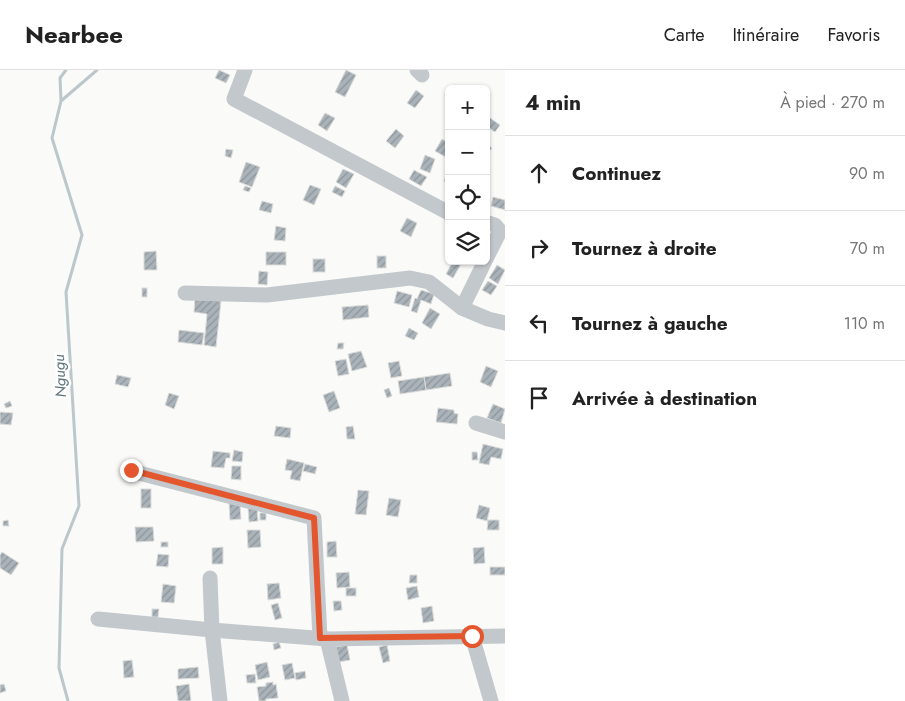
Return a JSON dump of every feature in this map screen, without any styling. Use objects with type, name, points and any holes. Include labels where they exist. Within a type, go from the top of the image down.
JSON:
[{"type":"street","points":[[245,70],[234,99],[445,211]]},
{"type":"street","points":[[490,223],[496,225],[500,230],[490,251]]},
{"type":"street","points":[[462,308],[484,265]]},
{"type":"street","points":[[185,293],[268,295],[410,278],[429,282],[462,308],[488,319],[505,323]]},
{"type":"street","points":[[476,423],[505,432]]},
{"type":"street","points":[[131,470],[314,518],[323,639],[342,701]]},
{"type":"street","points":[[210,578],[212,630],[220,701]]},
{"type":"street","points":[[98,619],[323,639],[505,636]]},
{"type":"street","points":[[472,636],[491,701]]},
{"type":"building","points":[[219,70],[230,75],[226,83],[215,78]]},
{"type":"building","points":[[346,70],[356,75],[345,97],[335,92]]},
{"type":"building","points":[[416,90],[424,96],[415,108],[407,103]]},
{"type":"building","points":[[325,113],[335,118],[327,131],[318,125]]},
{"type":"building","points":[[490,118],[500,125],[495,132],[490,129]]},
{"type":"building","points":[[396,129],[404,136],[395,148],[386,141]]},
{"type":"building","points":[[442,139],[445,141],[445,157],[435,151]]},
{"type":"building","points":[[226,149],[233,150],[231,158],[225,156]]},
{"type":"building","points":[[425,155],[435,159],[430,173],[420,169]]},
{"type":"building","points":[[246,162],[260,167],[252,187],[239,182]]},
{"type":"building","points":[[343,169],[354,174],[346,188],[336,182]]},
{"type":"building","points":[[414,170],[427,177],[421,186],[409,179]]},
{"type":"building","points":[[310,185],[321,189],[314,205],[303,200]]},
{"type":"building","points":[[245,186],[251,188],[249,192],[243,190]]},
{"type":"building","points":[[335,186],[345,191],[342,197],[332,192]]},
{"type":"building","points":[[493,197],[505,200],[505,210],[491,206]]},
{"type":"building","points":[[262,201],[273,204],[271,213],[259,210]]},
{"type":"building","points":[[407,218],[417,223],[411,237],[400,231]]},
{"type":"building","points":[[276,226],[286,228],[285,241],[274,240]]},
{"type":"building","points":[[156,251],[157,270],[144,270],[144,252]]},
{"type":"building","points":[[266,252],[286,252],[286,265],[266,265]]},
{"type":"building","points":[[377,256],[386,256],[386,268],[377,268]]},
{"type":"building","points":[[313,259],[325,259],[325,272],[313,272]]},
{"type":"building","points":[[451,265],[460,265],[453,278],[446,274]]},
{"type":"building","points":[[497,265],[505,270],[498,284],[489,278]]},
{"type":"building","points":[[259,271],[268,272],[267,285],[258,284]]},
{"type":"building","points":[[488,281],[497,286],[491,295],[482,290]]},
{"type":"building","points":[[142,288],[147,288],[147,297],[142,297]]},
{"type":"building","points":[[421,290],[434,294],[431,304],[421,300],[417,313],[411,311],[415,298],[417,299]]},
{"type":"building","points":[[397,291],[412,295],[409,307],[394,303]]},
{"type":"building","points":[[195,299],[221,301],[216,347],[204,345],[207,314],[194,312]]},
{"type":"building","points":[[368,305],[369,317],[343,320],[342,307]]},
{"type":"building","points":[[430,308],[440,314],[431,329],[422,323]]},
{"type":"building","points":[[409,328],[418,333],[414,340],[405,336]]},
{"type":"building","points":[[179,330],[204,333],[202,345],[178,342]]},
{"type":"building","points":[[338,343],[344,343],[343,349],[337,349]]},
{"type":"building","points":[[361,351],[367,367],[352,371],[348,354]]},
{"type":"building","points":[[346,359],[349,374],[338,376],[335,361]]},
{"type":"building","points":[[399,361],[402,376],[391,378],[388,363]]},
{"type":"building","points":[[486,366],[498,371],[491,387],[480,382]]},
{"type":"building","points":[[450,373],[452,386],[426,390],[424,377]]},
{"type":"building","points":[[117,375],[131,378],[128,387],[115,384]]},
{"type":"building","points":[[424,377],[426,390],[400,394],[398,381]]},
{"type":"building","points":[[389,388],[392,396],[387,398],[384,390]]},
{"type":"building","points":[[334,391],[340,408],[329,412],[323,395]]},
{"type":"building","points":[[169,393],[179,396],[174,409],[165,405]]},
{"type":"building","points":[[10,401],[12,406],[6,408],[4,404]]},
{"type":"building","points":[[493,404],[505,409],[501,423],[487,418]]},
{"type":"building","points":[[438,408],[454,410],[454,413],[458,414],[457,424],[436,422]]},
{"type":"building","points":[[0,412],[13,413],[11,425],[0,424]]},
{"type":"building","points":[[276,426],[291,428],[290,438],[274,436]]},
{"type":"building","points":[[353,426],[355,439],[347,439],[346,427]]},
{"type":"building","points":[[483,444],[503,449],[501,459],[491,457],[489,465],[479,463]]},
{"type":"building","points":[[234,450],[243,452],[242,462],[232,461]]},
{"type":"building","points":[[213,451],[230,453],[230,458],[226,458],[224,468],[211,467]]},
{"type":"building","points":[[472,452],[477,452],[478,460],[472,460]]},
{"type":"building","points":[[287,459],[304,463],[300,481],[290,479],[292,471],[285,470]]},
{"type":"building","points":[[305,464],[317,467],[315,474],[303,471]]},
{"type":"building","points":[[232,466],[241,466],[241,480],[231,479]]},
{"type":"building","points":[[141,489],[151,489],[151,508],[141,508]]},
{"type":"building","points":[[358,490],[369,491],[366,515],[355,514]]},
{"type":"building","points":[[389,498],[401,500],[398,517],[386,515]]},
{"type":"building","points":[[240,502],[241,519],[230,520],[229,503]]},
{"type":"building","points":[[479,505],[490,508],[487,521],[476,518]]},
{"type":"building","points":[[257,507],[258,521],[249,522],[248,508]]},
{"type":"building","points":[[260,513],[266,513],[266,520],[260,520]]},
{"type":"building","points":[[8,520],[9,526],[3,526],[3,521]]},
{"type":"building","points":[[488,520],[499,520],[499,530],[487,530]]},
{"type":"building","points":[[135,527],[153,527],[154,541],[136,542]]},
{"type":"building","points":[[247,530],[260,530],[261,547],[248,548]]},
{"type":"building","points":[[336,541],[337,557],[327,557],[327,542]]},
{"type":"building","points":[[161,542],[168,542],[168,547],[161,547]]},
{"type":"building","points":[[223,547],[223,564],[212,564],[212,548]]},
{"type":"building","points":[[484,547],[485,563],[474,564],[473,548]]},
{"type":"building","points":[[2,552],[19,563],[11,575],[0,568],[0,555]]},
{"type":"building","points":[[158,554],[169,555],[168,567],[156,566]]},
{"type":"building","points":[[490,567],[505,567],[505,575],[490,575]]},
{"type":"building","points":[[349,572],[350,587],[337,588],[336,573]]},
{"type":"building","points":[[410,575],[417,575],[417,583],[409,583]]},
{"type":"building","points":[[279,583],[281,598],[268,600],[267,584]]},
{"type":"building","points":[[163,584],[176,586],[174,603],[161,602]]},
{"type":"building","points":[[417,586],[419,597],[408,600],[406,588]]},
{"type":"building","points":[[346,588],[356,588],[356,596],[346,596]]},
{"type":"building","points":[[333,601],[341,601],[342,610],[334,611]]},
{"type":"building","points":[[278,603],[282,618],[275,620],[271,605]]},
{"type":"building","points":[[432,606],[434,621],[423,623],[421,608]]},
{"type":"building","points":[[152,609],[159,609],[158,617],[152,617]]},
{"type":"building","points":[[279,642],[281,648],[274,650],[273,644]]},
{"type":"building","points":[[347,645],[350,660],[339,662],[336,647]]},
{"type":"building","points":[[387,645],[390,661],[383,663],[379,647]]},
{"type":"building","points":[[132,660],[134,677],[124,678],[123,661]]},
{"type":"building","points":[[267,662],[270,677],[258,680],[255,665]]},
{"type":"building","points":[[292,663],[295,678],[285,680],[282,665]]},
{"type":"building","points":[[198,667],[199,678],[178,679],[178,669]]},
{"type":"building","points":[[305,671],[306,678],[296,680],[295,673]]},
{"type":"building","points":[[255,674],[256,683],[247,683],[246,675]]},
{"type":"building","points":[[273,682],[273,685],[276,684],[278,698],[259,701],[257,687],[266,686],[266,683]]},
{"type":"building","points":[[4,684],[6,691],[0,693],[0,685]]},
{"type":"building","points":[[189,684],[191,701],[178,701],[176,686]]},
{"type":"waterway","points":[[61,100],[60,78],[66,70]]},
{"type":"waterway","name":"Ngugu","points":[[68,701],[59,668],[62,549],[79,506],[66,292],[82,235],[52,138],[61,101],[97,70]]},
{"type":"route","points":[[131,470],[314,518],[320,638],[472,636]]}]
